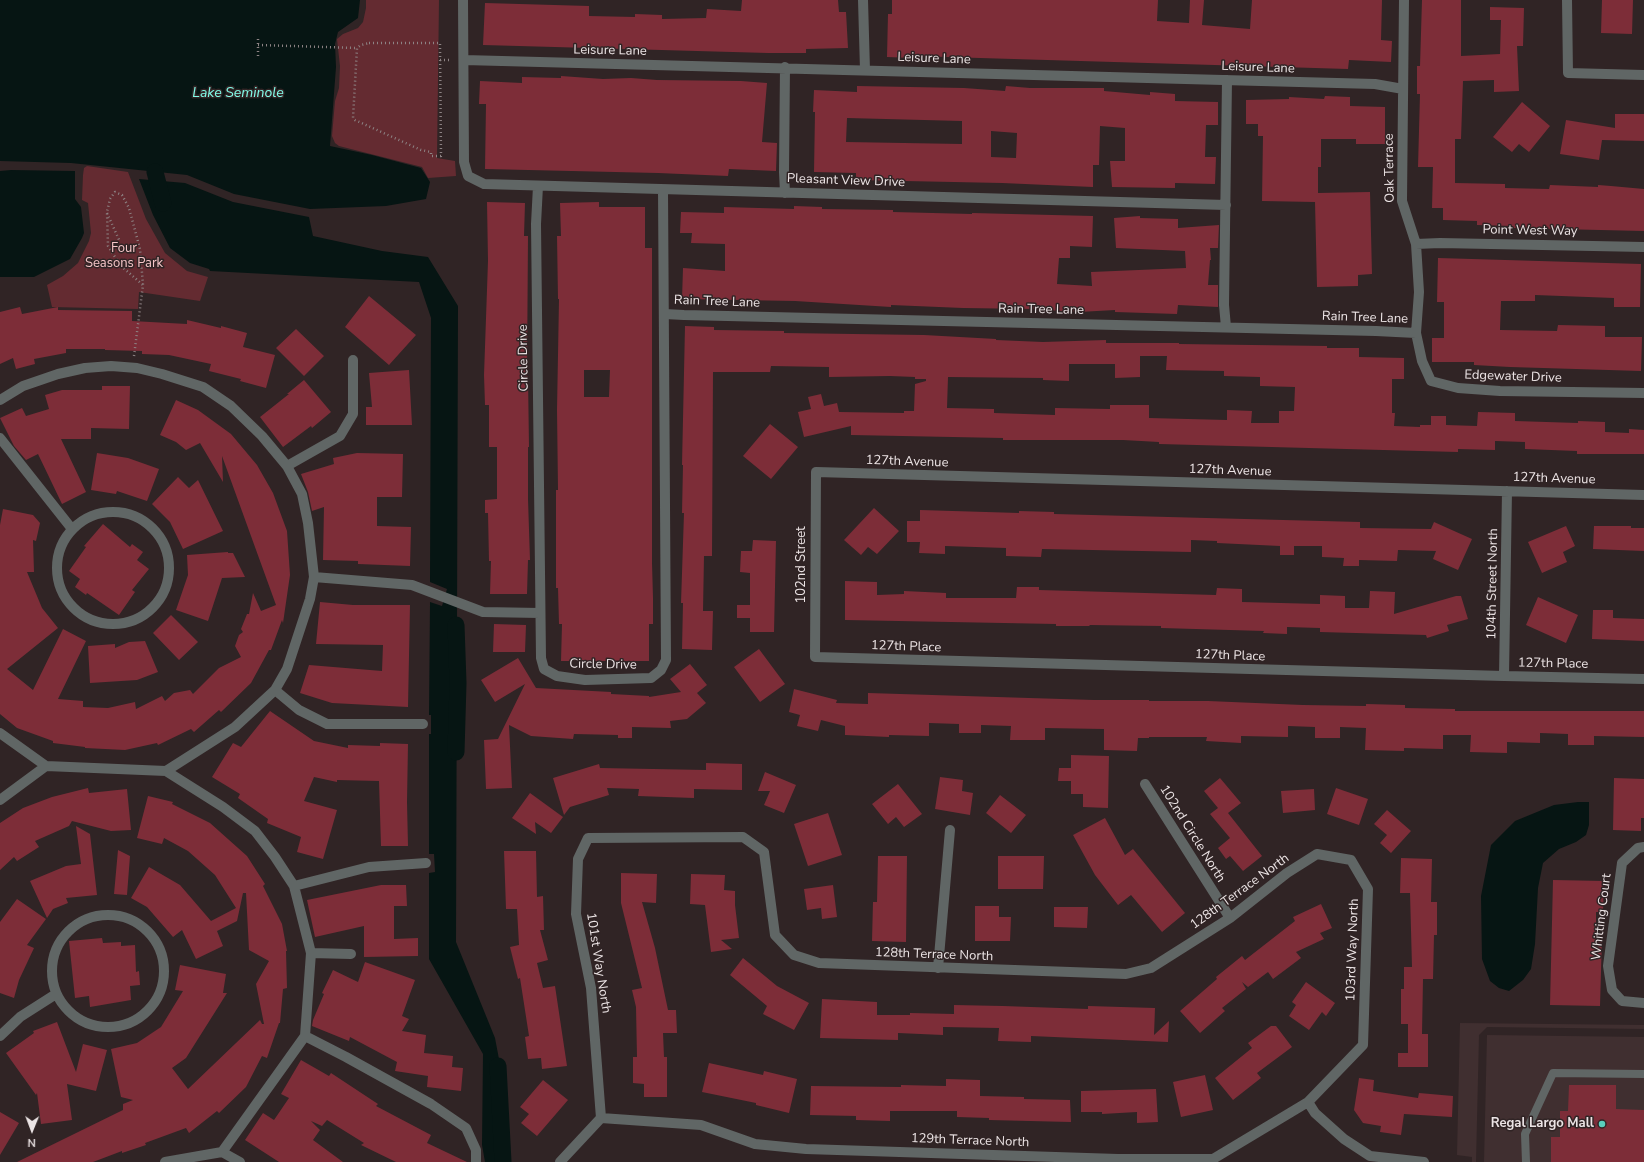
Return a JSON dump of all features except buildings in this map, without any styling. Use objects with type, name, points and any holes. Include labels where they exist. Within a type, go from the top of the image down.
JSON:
[{"type":"street","points":[[463,0],[464,60]]},
{"type":"street","points":[[863,0],[864,70]]},
{"type":"street","name":"Oak Terrace","points":[[1404,0],[1402,201],[1416,244],[1419,292],[1416,334]]},
{"type":"street","points":[[1567,0],[1568,72],[1644,75]]},
{"type":"street","name":"Leisure Lane","points":[[464,60],[1375,84],[1403,89]]},
{"type":"street","name":"Pleasant View Drive","points":[[464,60],[464,162],[468,176],[484,184],[1226,205]]},
{"type":"street","points":[[785,68],[785,193]]},
{"type":"street","points":[[1226,327],[1224,305],[1227,80]]},
{"type":"street","name":"Circle Drive","points":[[538,186],[536,224],[541,658],[544,669],[557,676],[585,680],[651,678],[661,670],[666,660],[665,314],[663,190]]},
{"type":"street","name":"Point West Way","points":[[1416,244],[1447,243],[1644,247]]},
{"type":"street","name":"Rain Tree Lane","points":[[665,314],[692,316],[1226,327],[1376,331],[1416,334]]},
{"type":"street","name":"Edgewater Drive","points":[[1416,334],[1422,360],[1431,381],[1458,388],[1500,391],[1644,393]]},
{"type":"street","points":[[287,466],[340,436],[353,414],[353,360]]},
{"type":"street","points":[[0,400],[24,386],[58,374],[85,368],[112,366],[133,368],[162,374],[203,388],[232,406],[262,436],[287,466],[302,494],[308,523],[314,577],[310,598],[286,669],[275,690],[235,727],[166,771]]},
{"type":"street","points":[[0,438],[72,529]]},
{"type":"street","name":"127th Avenue","points":[[816,472],[1644,495]]},
{"type":"street","name":"102nd Street","points":[[815,657],[816,472]]},
{"type":"street","name":"104th Street North","points":[[1504,676],[1507,491]]},
{"type":"street","points":[[123,512],[144,521],[161,537],[170,563],[165,591],[149,612],[120,624],[89,620],[69,604],[58,582],[58,551],[72,529],[99,513],[123,512]]},
{"type":"street","points":[[314,577],[412,586],[483,612],[540,612]]},
{"type":"street","name":"127th Place","points":[[815,657],[1644,679]]},
{"type":"street","points":[[275,690],[299,710],[327,724],[423,724]]},
{"type":"street","points":[[0,733],[46,766],[166,771],[223,807],[255,831],[294,886],[311,953],[305,1036],[222,1152]]},
{"type":"street","points":[[0,800],[46,766]]},
{"type":"street","name":"102nd Circle North","points":[[1145,784],[1230,918]]},
{"type":"street","points":[[938,968],[950,830]]},
{"type":"street","name":"128th Terrace North","points":[[578,859],[588,838],[743,837],[764,852],[775,935],[794,955],[819,963],[1126,974],[1151,968],[1230,918],[1287,873],[1317,854],[1352,860]]},
{"type":"street","name":"Whitting Court","points":[[1644,847],[1638,848],[1622,863],[1608,966],[1612,990],[1622,1001],[1644,1003]]},
{"type":"street","name":"101st Way North","points":[[578,859],[576,914],[591,988],[601,1118]]},
{"type":"street","name":"103rd Way North","points":[[1352,860],[1368,889],[1363,1045]]},
{"type":"street","points":[[294,886],[369,867],[426,863]]},
{"type":"street","points":[[115,914],[137,922],[155,938],[164,959],[164,983],[154,1005],[137,1020],[114,1027],[90,1025],[70,1013],[56,994],[51,971],[56,948],[70,928],[91,917],[115,914]]},
{"type":"street","points":[[311,953],[351,954]]},
{"type":"street","points":[[0,1036],[20,1017],[56,994]]},
{"type":"street","points":[[305,1036],[346,1056],[431,1104],[466,1128],[476,1150],[476,1162]]},
{"type":"street","name":"129th Terrace North","points":[[601,1118],[701,1125],[756,1144],[806,1149],[1118,1159],[1213,1159],[1308,1102],[1363,1045]]},
{"type":"street","points":[[1308,1102],[1315,1113],[1344,1139],[1370,1156],[1424,1162]]},
{"type":"street","points":[[560,1162],[601,1118]]},
{"type":"street","points":[[165,1162],[222,1152],[240,1162]]},
{"type":"lane","points":[[1526,1162],[1525,1134],[1553,1073],[1644,1074]]},
{"type":"path","points":[[258,36],[258,56]]},
{"type":"path","points":[[258,45],[358,48],[361,45],[376,43],[440,43],[441,156],[431,156],[431,152],[421,150],[353,118],[358,48]]},
{"type":"path","points":[[133,368],[143,285],[140,249],[129,208],[122,195],[115,192],[110,199],[107,212],[108,246],[120,265],[143,285]]},
{"type":"path","points":[[107,212],[120,242]]},
{"type":"shaded area","points":[[1460,1023],[1644,1025],[1644,1029],[1487,1027],[1479,1035],[1476,1162],[1472,1162],[1472,1157],[1457,1155]]},
{"type":"shaded area","points":[[1487,1035],[1644,1037],[1644,1162],[1484,1162]]},
{"type":"green space","points":[[366,0],[439,0],[437,158],[455,161],[456,176],[428,178],[422,167],[339,146],[335,143],[332,136],[335,101],[339,88],[340,66],[337,39],[343,34],[358,28],[363,22]]},
{"type":"green space","name":"Four Seasons Park","points":[[87,166],[128,172],[146,219],[165,253],[187,271],[208,277],[200,301],[139,292],[138,309],[52,307],[47,285],[63,276],[78,263],[89,241],[91,233],[88,203],[82,200],[84,168]]},
{"type":"water","name":"Lake Seminole","points":[[0,0],[360,0],[358,18],[338,32],[335,44],[336,67],[330,146],[421,168],[430,182],[426,199],[386,206],[310,209],[234,194],[187,175],[71,163],[0,161]]},
{"type":"water","points":[[0,171],[75,171],[75,199],[81,207],[84,233],[70,259],[34,277],[0,277]]},
{"type":"water","points":[[139,179],[185,183],[233,202],[309,217],[313,236],[382,251],[428,257],[458,306],[456,942],[495,1038],[499,1059],[499,1146],[502,1153],[511,1162],[485,1162],[482,1145],[483,1054],[429,959],[429,873],[435,872],[434,854],[429,854],[429,734],[431,734],[431,715],[429,715],[430,602],[442,606],[447,589],[430,582],[431,318],[419,282],[210,271],[209,269],[190,263],[170,248],[153,215]]},
{"type":"water","points":[[1589,802],[1589,825],[1586,835],[1576,842],[1559,849],[1543,863],[1538,888],[1535,944],[1531,969],[1523,980],[1509,991],[1499,988],[1490,981],[1482,959],[1481,896],[1491,845],[1515,821],[1554,805]]},
{"type":"waterway","points":[[155,172],[163,203]]},
{"type":"waterway","points":[[456,625],[458,683],[456,752]]},
{"type":"waterway","points":[[498,1066],[503,1162]]},
{"type":"place","name":"Regal Largo Mall","points":[[1602,1124]]}]
